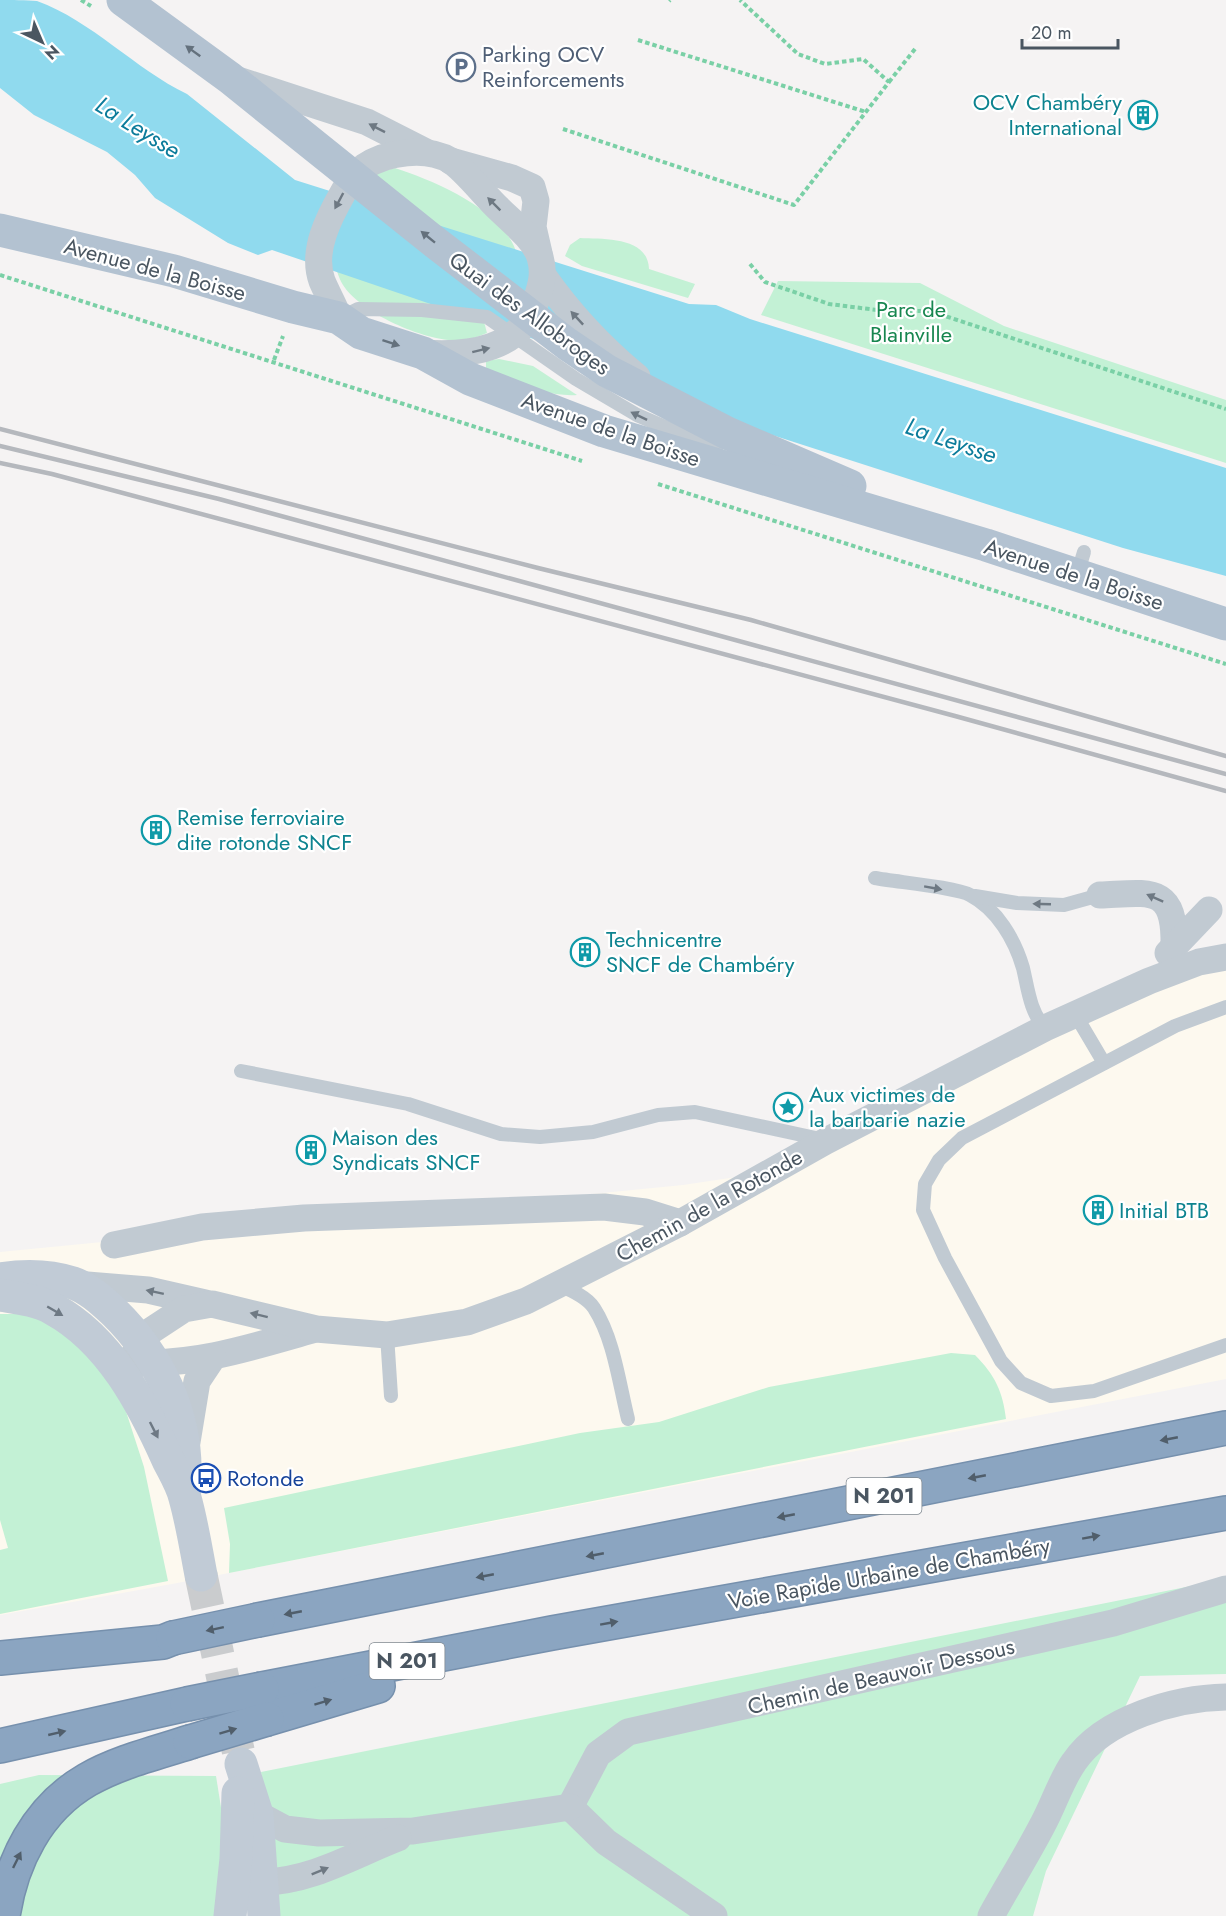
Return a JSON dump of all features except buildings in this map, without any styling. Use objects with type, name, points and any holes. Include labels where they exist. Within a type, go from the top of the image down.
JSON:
[{"type":"highway","name":"N 201","points":[[0,1679],[258,1620],[1226,1428]]},
{"type":"highway","name":"Voie Rapide Urbaine de Chambéry","points":[[264,1704],[552,1633],[1226,1513]]},
{"type":"highway","points":[[0,1658],[168,1640]]},
{"type":"highway","points":[[0,1746],[187,1704],[264,1704]]},
{"type":"highway","points":[[3,1916],[13,1869],[22,1850],[34,1830],[70,1792],[87,1780],[118,1765],[190,1742],[264,1704]]},
{"type":"main road","name":"Quai des Allobroges","points":[[123,0],[230,78],[432,240],[523,325],[727,433],[986,545]]},
{"type":"main road","name":"Avenue de la Boisse","points":[[0,230],[174,271],[293,307],[339,318],[361,333],[423,353],[470,379],[604,431],[986,545],[1081,563],[1226,624]]},
{"type":"main road","name":"Chemin de la Rotonde","points":[[0,1280],[21,1276],[49,1277],[75,1284]]},
{"type":"main road","points":[[75,1284],[102,1300],[130,1359],[140,1401],[184,1496],[201,1575]]},
{"type":"main road","points":[[0,1295],[27,1299],[52,1308],[130,1359],[177,1415],[186,1452],[184,1496]]},
{"type":"main road","points":[[260,1835],[264,1916]]},
{"type":"main road","points":[[230,1916],[260,1835]]},
{"type":"street","points":[[230,78],[367,122],[440,157],[512,178],[532,187],[536,201],[533,227],[541,266],[523,325],[485,350],[456,355],[423,353]]},
{"type":"street","points":[[339,318],[321,279],[318,255],[325,229],[353,176],[363,167],[384,157],[440,157],[524,235],[560,300],[616,359],[666,401]]},
{"type":"street","points":[[1100,896],[1154,895],[1168,905],[1174,919],[1174,945]]},
{"type":"street","points":[[1149,981],[1174,945],[1209,910]]},
{"type":"street","name":"Chemin de la Rotonde","points":[[75,1284],[148,1290],[316,1329],[387,1335],[467,1322],[526,1301],[559,1285],[680,1223],[826,1141],[1045,1028],[1149,981],[1199,962],[1226,957]]},
{"type":"street","points":[[114,1245],[202,1227],[304,1218],[604,1207],[645,1212],[680,1223]]},
{"type":"street","name":"Chemin de la Rotonde","points":[[130,1359],[149,1332],[184,1309],[212,1304]]},
{"type":"street","name":"Chemin de la Rotonde","points":[[130,1359],[213,1357],[316,1329]]},
{"type":"street","points":[[186,1452],[190,1414],[197,1381],[213,1357]]},
{"type":"street","name":"Chemin de Beauvoir Dessous","points":[[570,1807],[598,1754],[628,1732],[1113,1623],[1226,1589]]},
{"type":"street","points":[[990,1916],[1043,1825],[1074,1761],[1101,1735],[1142,1712],[1202,1697],[1226,1697]]},
{"type":"street","points":[[260,1835],[413,1832],[570,1807],[606,1842],[714,1916]]},
{"type":"street","points":[[264,1882],[287,1882],[319,1872],[413,1832]]},
{"type":"lane","points":[[339,318],[358,309],[422,310],[487,317],[523,325],[576,380],[637,415],[735,458],[814,470]]},
{"type":"lane","points":[[875,878],[1017,903],[1064,905],[1100,896]]},
{"type":"lane","points":[[969,894],[989,909],[1007,931],[1021,961],[1036,1018],[1045,1028]]},
{"type":"lane","points":[[1226,1007],[1175,1026],[962,1138],[939,1160],[925,1184],[923,1210],[945,1258],[1001,1360],[1021,1383],[1051,1396],[1094,1391],[1226,1345]]},
{"type":"lane","points":[[1075,1014],[1104,1063]]},
{"type":"lane","points":[[241,1071],[408,1104],[501,1134],[540,1137],[593,1132],[658,1115],[695,1112],[826,1141]]},
{"type":"lane","points":[[559,1285],[586,1300],[594,1308],[610,1346],[628,1419]]},
{"type":"lane","points":[[387,1335],[391,1396]]},
{"type":"path","points":[[740,0],[798,54],[825,64],[863,59],[889,82]]},
{"type":"path","points":[[638,40],[867,112]]},
{"type":"path","points":[[563,129],[794,205],[915,49]]},
{"type":"path","points":[[750,264],[765,282],[829,304],[885,311],[930,311],[1226,409]]},
{"type":"path","points":[[0,275],[593,464]]},
{"type":"path","points":[[647,481],[1226,664]]},
{"type":"shaded area","points":[[1226,966],[1226,1379],[172,1584],[0,1615],[0,1252],[683,1185],[743,1176],[1130,998]]},
{"type":"green space","points":[[395,168],[449,190],[486,213],[501,227],[512,242],[518,259],[511,286],[379,179],[376,173]]},
{"type":"green space","points":[[580,238],[613,240],[633,245],[647,259],[649,269],[695,284],[688,298],[582,266],[565,256],[570,245]]},
{"type":"green space","points":[[334,263],[483,318],[487,333],[469,340],[454,341],[400,326],[366,307],[352,296],[342,283]]},
{"type":"green space","name":"Parc de Blainville","points":[[778,281],[920,283],[1004,326],[1226,400],[1226,463],[761,315]]},
{"type":"green space","points":[[499,359],[533,366],[577,395],[554,394],[530,388],[486,370],[486,361]]},
{"type":"green space","points":[[0,1314],[27,1314],[64,1328],[121,1396],[144,1467],[168,1581],[0,1614],[0,1550],[8,1548],[0,1520]]},
{"type":"green space","points":[[951,1353],[975,1355],[982,1362],[997,1384],[1003,1400],[1006,1419],[229,1573],[230,1544],[224,1508],[580,1433],[659,1422],[769,1387]]},
{"type":"green space","points":[[1226,1579],[1226,1674],[1140,1676],[1046,1871],[1033,1916],[275,1916],[278,1886],[261,1772]]},
{"type":"green space","points":[[39,1775],[216,1776],[232,1876],[229,1916],[0,1916],[0,1784]]},
{"type":"water","name":"La Leysse","points":[[0,0],[37,1],[76,20],[149,72],[187,94],[295,180],[689,304],[716,305],[750,319],[1226,468],[1226,576],[1123,548],[716,417],[663,383],[272,250],[258,255],[228,243],[155,198],[135,175],[107,152],[34,115],[0,88]]},
{"type":"tunnel","points":[[201,1575],[241,1764]]},
{"type":"railway","points":[[0,429],[538,568],[751,620],[1226,756]]},
{"type":"railway","points":[[0,446],[219,499],[1226,774]]},
{"type":"railway","points":[[0,463],[52,474],[1226,791]]},
{"type":"place","name":"Parking OCV Reinforcements","points":[[461,67]]},
{"type":"place","name":"OCV Chambéry International","points":[[1143,115]]},
{"type":"place","name":"Remise ferroviaire dite rotonde SNCF","points":[[156,830]]},
{"type":"place","name":"Technicentre SNCF de Chambéry","points":[[585,952]]},
{"type":"place","name":"Aux victimes de la barbarie nazie","points":[[788,1107]]},
{"type":"place","name":"Maison des Syndicats SNCF","points":[[311,1150]]},
{"type":"place","name":"Initial BTB","points":[[1098,1210]]},
{"type":"place","name":"Rotonde","points":[[206,1478]]}]
